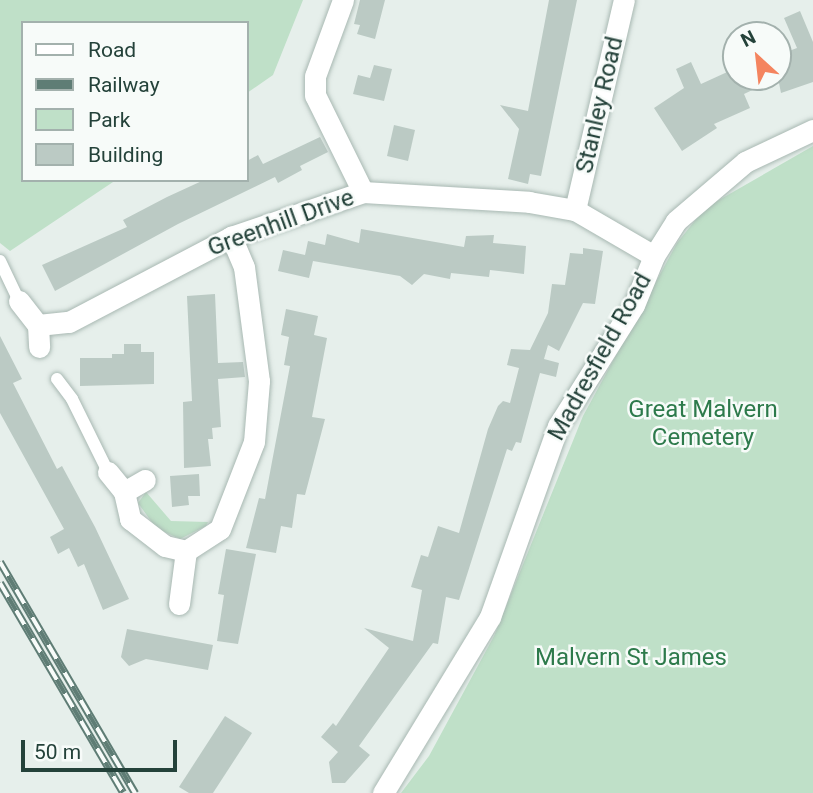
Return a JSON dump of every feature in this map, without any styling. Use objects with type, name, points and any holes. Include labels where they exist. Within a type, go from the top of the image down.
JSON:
[{"type":"street","points":[[344,0],[315,76],[315,94],[363,192]]},
{"type":"street","name":"Stanley Road","points":[[575,210],[624,0]]},
{"type":"street","name":"Madresfield Road","points":[[383,793],[490,617],[558,426],[634,305],[654,256],[676,221],[708,190],[746,162],[813,130]]},
{"type":"street","name":"Greenhill Drive","points":[[38,324],[69,321],[231,237],[363,192],[529,202],[575,210],[654,256]]},
{"type":"street","points":[[108,472],[124,492],[131,519],[148,537],[186,551],[204,544],[220,529],[254,442],[259,382],[244,267],[231,237]]},
{"type":"street","points":[[19,301],[38,324],[39,347]]},
{"type":"street","points":[[124,492],[145,481]]},
{"type":"street","points":[[179,604],[186,551]]},
{"type":"lane","points":[[0,261],[19,301]]},
{"type":"lane","points":[[57,379],[72,399],[108,472]]},
{"type":"green space","points":[[0,0],[303,0],[273,75],[248,92],[248,21],[21,21],[21,182],[113,182],[10,251],[0,243]]},
{"type":"green space","points":[[813,146],[813,793],[401,793],[429,756],[494,636],[583,416],[677,243],[705,208]]},
{"type":"green space","points":[[146,492],[171,521],[208,522],[206,526],[180,539],[156,528],[138,503]]},
{"type":"building","points":[[360,0],[385,0],[375,39],[357,34],[360,25],[354,24]]},
{"type":"building","points":[[549,0],[577,0],[541,176],[530,174],[528,184],[508,179],[519,129],[500,105],[528,111]]},
{"type":"building","points":[[800,11],[813,42],[813,82],[792,89],[792,50],[797,48],[792,36],[792,21],[785,21],[784,18]]},
{"type":"building","points":[[691,62],[701,84],[722,74],[722,91],[750,91],[744,94],[750,108],[714,124],[717,128],[682,151],[654,108],[684,88],[676,69]]},
{"type":"building","points":[[374,65],[392,69],[384,101],[353,94],[358,75],[370,78]]},
{"type":"building","points":[[394,125],[415,130],[408,161],[387,156]]},
{"type":"building","points":[[320,137],[328,152],[300,166],[302,170],[278,183],[275,177],[178,224],[55,291],[42,265],[127,227],[123,220],[200,182],[248,182],[248,160],[258,155],[263,164]]},
{"type":"building","points":[[361,229],[464,247],[466,236],[494,235],[493,243],[526,246],[524,274],[490,270],[489,277],[451,273],[450,279],[424,274],[412,285],[400,276],[313,261],[309,278],[278,271],[283,250],[305,255],[308,241],[325,245],[327,234],[359,243]]},
{"type":"building","points":[[583,248],[603,251],[595,304],[583,303],[559,351],[548,345],[544,359],[559,363],[556,377],[540,373],[521,443],[516,442],[512,451],[507,449],[459,600],[446,597],[438,644],[433,643],[359,746],[370,755],[345,783],[332,783],[329,762],[338,752],[321,737],[333,723],[336,726],[389,648],[364,628],[413,641],[422,590],[411,587],[421,555],[428,557],[438,526],[459,533],[488,429],[498,406],[503,401],[510,403],[519,368],[507,365],[511,349],[530,350],[548,313],[552,284],[565,285],[570,253],[583,254]]},
{"type":"building","points":[[215,294],[218,363],[243,362],[245,377],[218,379],[221,427],[212,428],[213,439],[208,439],[211,466],[184,468],[183,402],[192,401],[187,296]]},
{"type":"building","points":[[286,309],[318,316],[314,335],[327,338],[312,417],[325,419],[305,495],[297,494],[292,528],[281,526],[276,553],[246,548],[259,498],[265,499],[290,366],[284,365],[289,337],[281,335]]},
{"type":"building","points":[[0,336],[22,379],[13,383],[57,469],[62,466],[95,527],[129,599],[103,610],[84,564],[78,567],[69,548],[58,554],[50,537],[64,529],[0,413]]},
{"type":"building","points":[[124,344],[141,344],[141,352],[154,352],[154,384],[80,386],[80,358],[112,358],[112,354],[124,354]]},
{"type":"building","points":[[199,474],[200,496],[188,496],[189,505],[172,507],[170,476]]},
{"type":"building","points":[[226,549],[256,554],[238,644],[217,641],[224,595],[218,594]]},
{"type":"building","points":[[127,629],[213,645],[208,670],[146,659],[129,666],[121,657]]},
{"type":"building","points":[[225,716],[252,733],[213,793],[189,793],[179,787]]},
{"type":"railway","points":[[0,562],[135,793]]},
{"type":"railway","points":[[0,583],[123,793]]},
{"type":"park label","name":"Great Malvern Cemetery","points":[[703,424]]},
{"type":"park label","name":"Malvern St James","points":[[631,658]]}]
